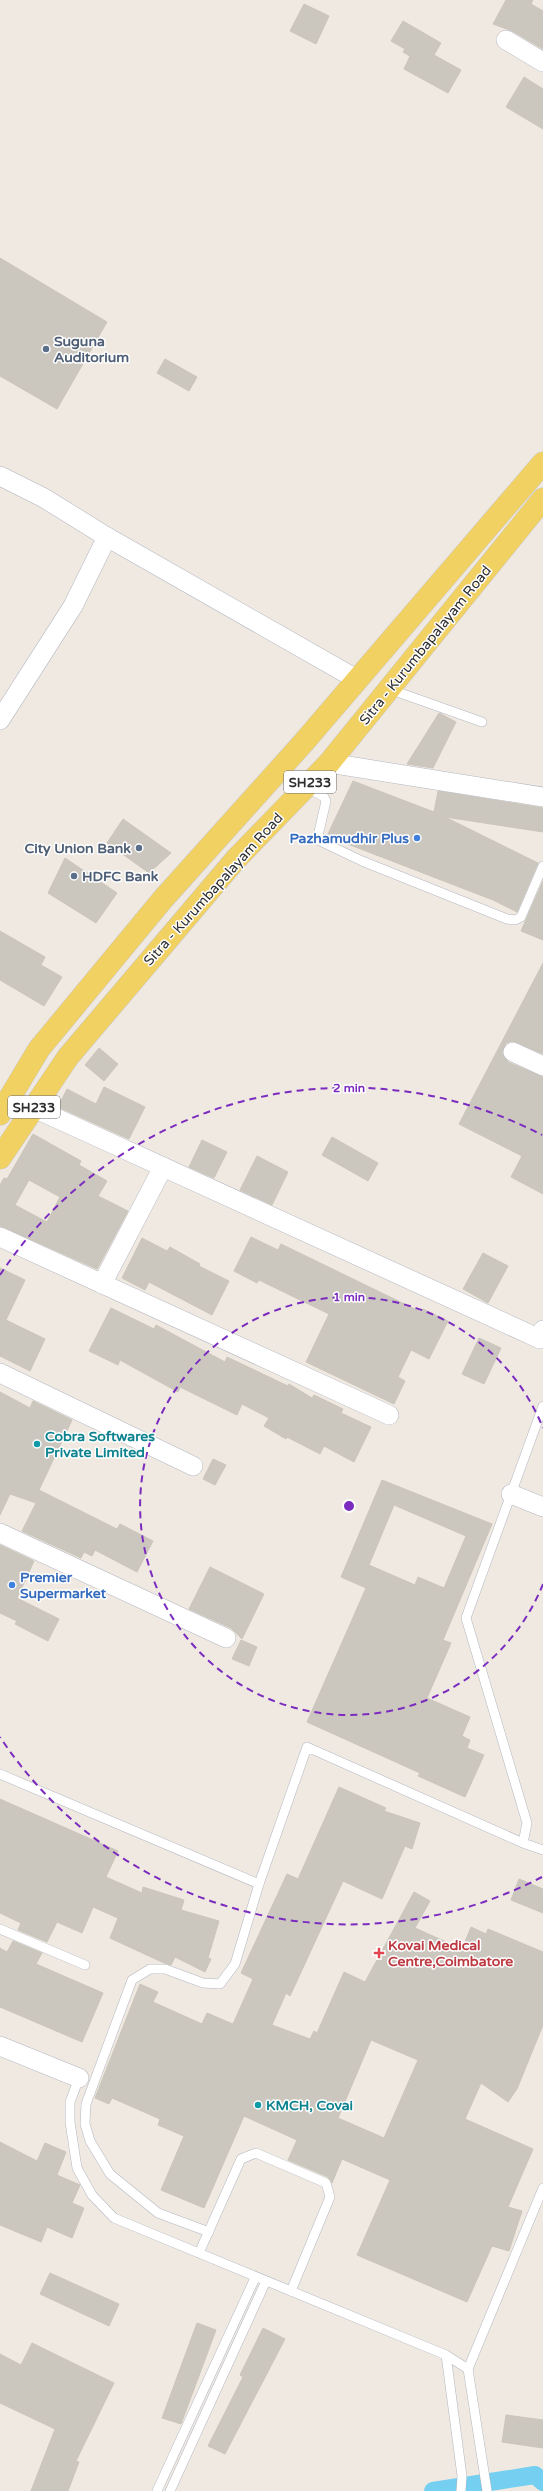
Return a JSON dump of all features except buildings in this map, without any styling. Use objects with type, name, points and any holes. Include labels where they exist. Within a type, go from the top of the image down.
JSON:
[{"type":"main road","points":[[0,1114],[39,1049],[164,899],[358,680],[543,463]]},
{"type":"main road","name":"Sitra - Kurumbapalayam Road","points":[[0,1158],[68,1057],[236,858],[329,763],[543,499]]},
{"type":"street","points":[[506,40],[543,62]]},
{"type":"street","points":[[0,476],[44,498],[107,537],[358,680]]},
{"type":"street","points":[[3,710],[73,606],[107,537]]},
{"type":"street","points":[[329,763],[543,797]]},
{"type":"street","points":[[513,1052],[543,1066]]},
{"type":"street","points":[[34,1108],[163,1168],[542,1337]]},
{"type":"street","points":[[102,1284],[163,1168]]},
{"type":"street","points":[[0,1237],[389,1416]]},
{"type":"street","points":[[0,1373],[193,1466]]},
{"type":"street","points":[[511,1494],[543,1507]]},
{"type":"street","points":[[0,1533],[226,1638]]},
{"type":"street","points":[[0,2046],[79,2078]]},
{"type":"lane","points":[[389,689],[482,722]]},
{"type":"lane","points":[[306,787],[324,797],[326,801],[318,836],[320,841],[362,861],[507,918],[515,920],[521,917],[543,866]]},
{"type":"lane","points":[[523,1844],[527,1822],[466,1618],[543,1406]]},
{"type":"lane","points":[[209,2232],[158,2213],[110,2174],[90,2141],[86,2124],[86,2104],[132,1980],[150,1969],[165,1969],[203,1982],[220,1984],[235,1964],[259,1884],[307,1746],[523,1844],[543,1850]]},
{"type":"lane","points":[[0,1774],[259,1884]]},
{"type":"lane","points":[[0,1929],[85,1965]]},
{"type":"lane","points":[[79,2078],[70,2102],[70,2122],[77,2168],[92,2195],[114,2218],[255,2278],[266,2280],[446,2355],[468,2369]]},
{"type":"lane","points":[[199,2253],[241,2159],[256,2153],[326,2183],[330,2197],[291,2291]]},
{"type":"lane","points":[[487,2491],[468,2369],[543,2188]]},
{"type":"lane","points":[[157,2491],[255,2278]]},
{"type":"lane","points":[[170,2491],[266,2280]]},
{"type":"lane","points":[[446,2355],[462,2476],[461,2491]]},
{"type":"waterway","points":[[433,2491],[535,2475],[543,2482]]},
{"type":"place","name":"Suguna Auditorium","points":[[46,349]]},
{"type":"place","name":"Pazhamudhir Plus","points":[[417,838]]},
{"type":"place","name":"City Union Bank","points":[[139,848]]},
{"type":"place","name":"HDFC Bank","points":[[74,876]]},
{"type":"place","name":"Cobra Softwares Private Limited","points":[[37,1444]]},
{"type":"place","name":"Premier Supermarket","points":[[12,1585]]},
{"type":"place","name":"Kovai Medical Centre,Coimbatore","points":[[379,1953]]},
{"type":"place","name":"KMCH, Covai","points":[[258,2105]]}]
